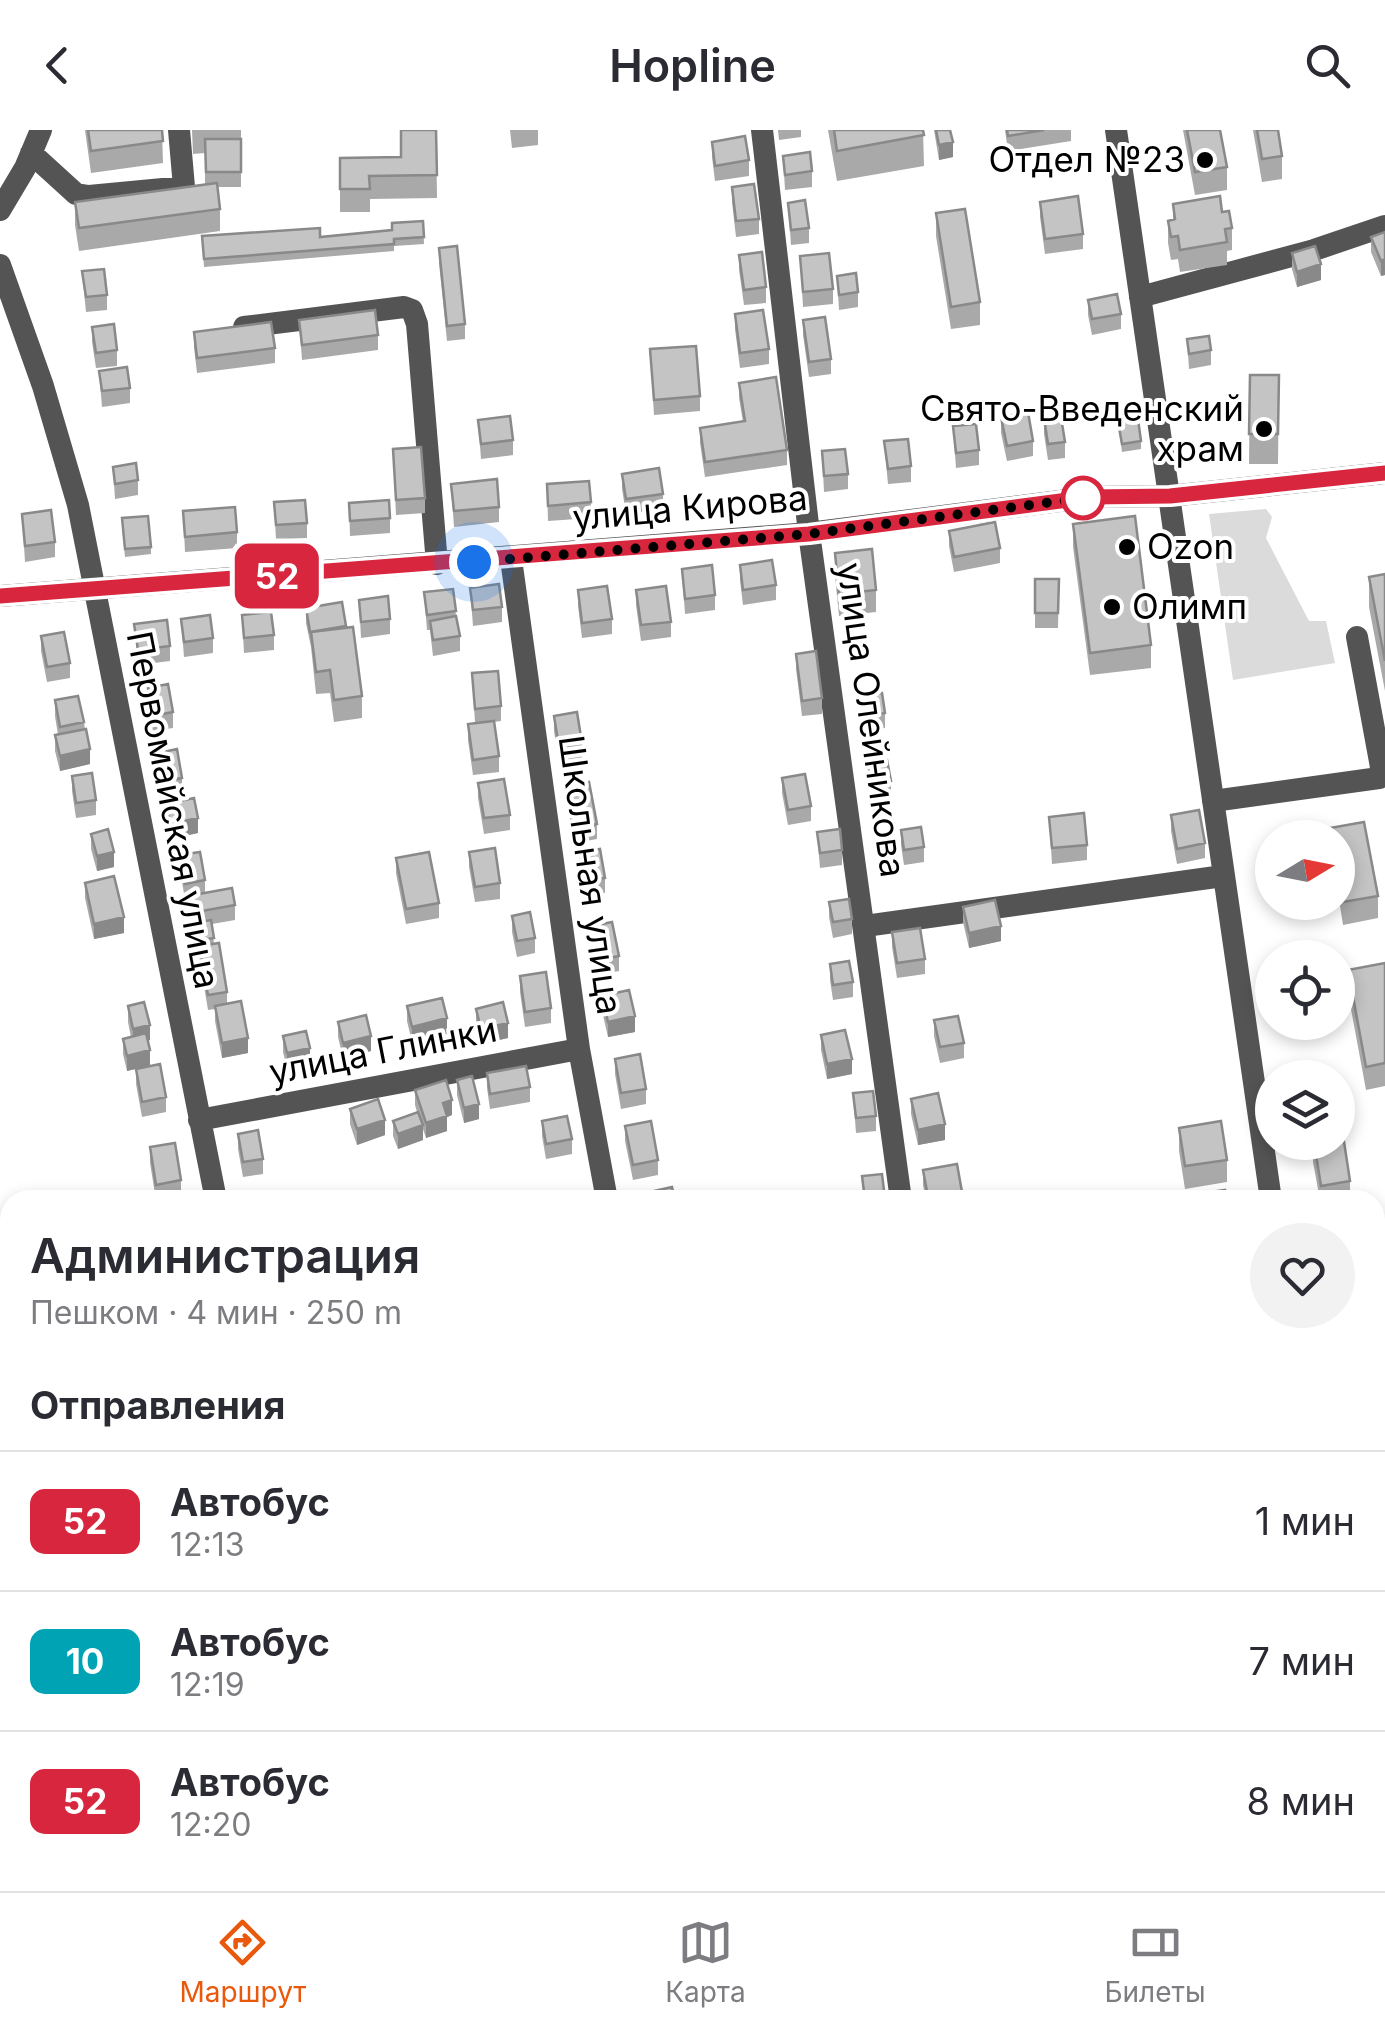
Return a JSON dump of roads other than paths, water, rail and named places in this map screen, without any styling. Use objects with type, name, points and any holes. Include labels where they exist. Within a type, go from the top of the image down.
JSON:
[{"type":"street","points":[[0,210],[41,130]]},
{"type":"street","points":[[31,153],[76,194],[184,186],[179,130]]},
{"type":"street","name":"улица Олейникова","points":[[762,130],[809,534],[900,1190]]},
{"type":"street","points":[[1116,130],[1270,1190]]},
{"type":"street","points":[[1140,297],[1314,250],[1385,226]]},
{"type":"street","name":"Первомайская улица","points":[[0,265],[10,320],[71,479],[214,1190]]},
{"type":"street","points":[[217,331],[404,307],[412,310],[417,324],[437,564]]},
{"type":"street","name":"улица Кирова","points":[[0,596],[809,534],[1091,497],[1170,496],[1385,473]]},
{"type":"street","name":"Школьная улица","points":[[510,558],[579,1050],[604,1190]]},
{"type":"street","points":[[1213,800],[1379,778],[1382,767],[1356,638]]},
{"type":"street","points":[[864,926],[1223,876]]},
{"type":"street","name":"улица Глинки","points":[[199,1120],[579,1050]]},
{"type":"place","name":"Отдел №23","points":[[1205,160]]},
{"type":"place","name":"Свято-Введенский храм","points":[[1264,429]]},
{"type":"place","name":"Ozon","points":[[1127,547]]},
{"type":"place","name":"Олимп","points":[[1112,607]]}]
